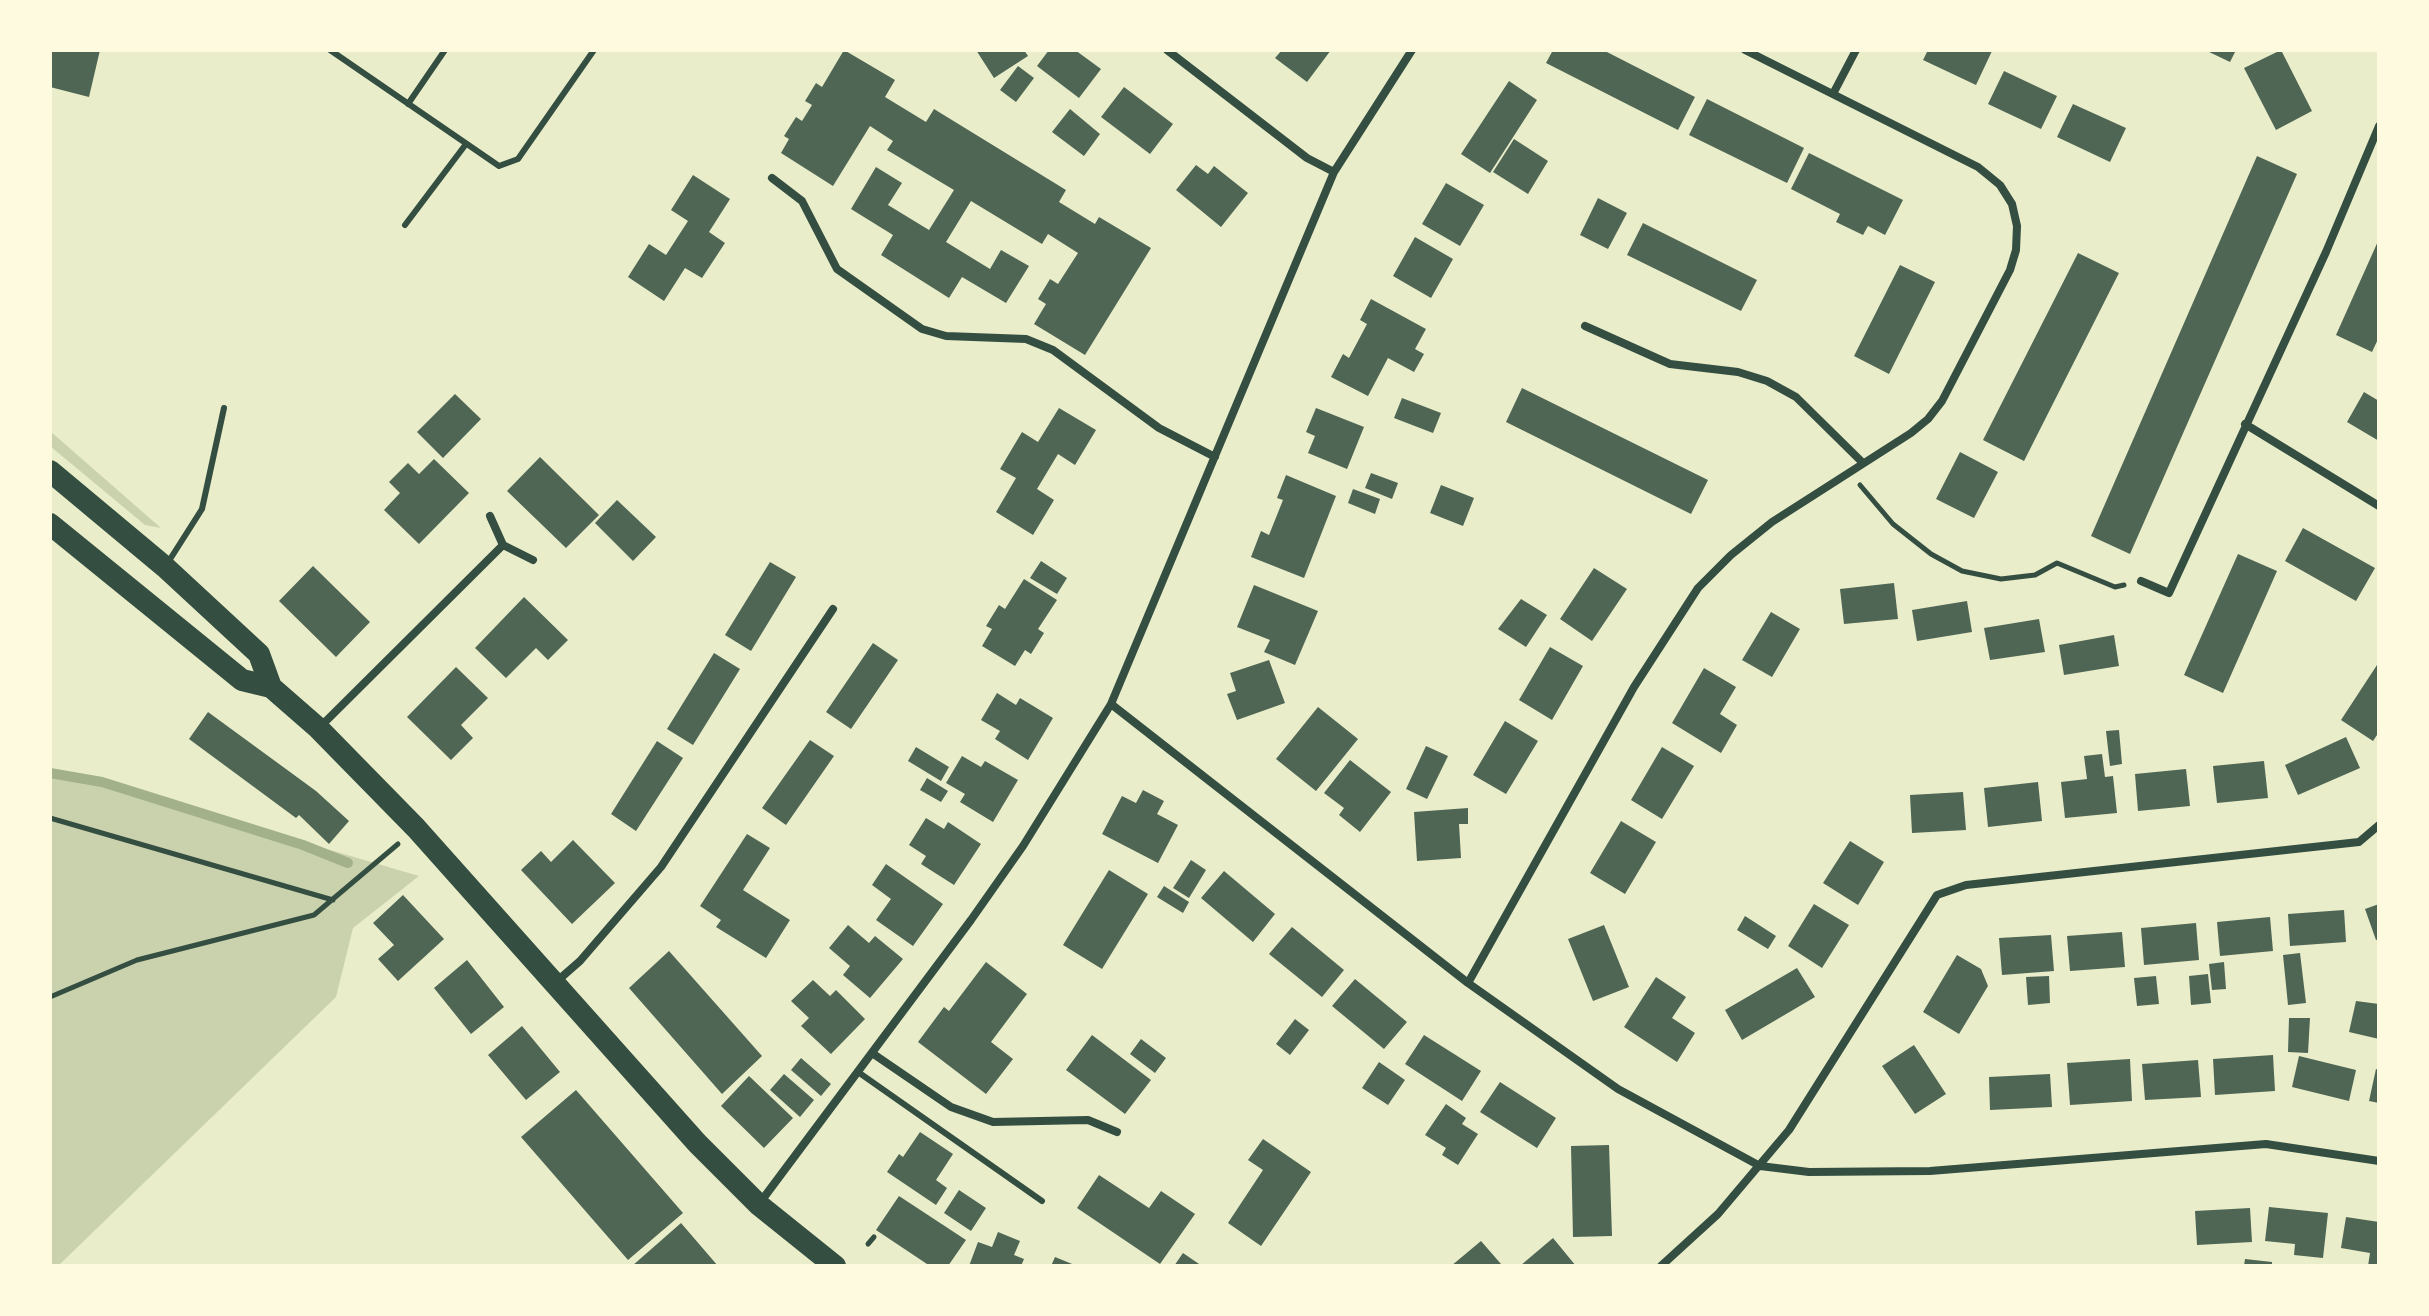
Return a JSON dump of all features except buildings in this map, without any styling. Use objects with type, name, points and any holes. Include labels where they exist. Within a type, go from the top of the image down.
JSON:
[{"type":"highway","points":[[50,471],[165,567],[259,654],[271,687]]},
{"type":"highway","points":[[50,524],[242,680],[271,687],[318,728],[416,828],[697,1143],[759,1205],[835,1266]]},
{"type":"street","points":[[1167,50],[1307,158],[1334,172]]},
{"type":"street","points":[[759,1205],[1023,846],[1111,704],[1334,172],[1412,50]]},
{"type":"street","points":[[1468,983],[1634,687],[1698,588],[1731,555],[1772,522],[1911,433],[1942,401],[2010,270],[2016,250],[2017,226],[2012,204],[2000,185],[1978,167],[1834,92],[1745,50]]},
{"type":"street","points":[[1834,92],[1856,50]]},
{"type":"street","points":[[2141,581],[2169,593],[2326,252],[2379,126]]},
{"type":"street","points":[[772,178],[802,201],[837,269],[922,329],[946,336],[1026,339],[1053,350],[1159,428],[1215,457]]},
{"type":"street","points":[[1585,326],[1670,364],[1738,372],[1767,381],[1796,397],[1863,463]]},
{"type":"street","points":[[2245,424],[2379,506]]},
{"type":"street","points":[[490,516],[503,545],[533,560]]},
{"type":"street","points":[[318,728],[503,545]]},
{"type":"street","points":[[556,982],[580,961],[661,867],[833,609]]},
{"type":"street","points":[[1111,704],[1468,983],[1618,1089],[1760,1166],[1809,1172],[1930,1171],[2266,1144],[2379,1161]]},
{"type":"street","points":[[1661,1266],[1718,1214],[1789,1130],[1937,895],[1966,885],[2359,842],[2379,825]]},
{"type":"street","points":[[872,1053],[951,1107],[993,1122],[1088,1120],[1117,1132]]},
{"type":"lane","points":[[330,50],[499,166],[510,165],[594,50]]},
{"type":"lane","points":[[408,104],[445,50]]},
{"type":"lane","points":[[405,225],[466,144]]},
{"type":"lane","points":[[165,567],[202,509],[224,408]]},
{"type":"lane","points":[[858,1072],[1042,1201]]},
{"type":"path","points":[[1849,472],[1893,524],[1931,554],[1962,571],[2001,579],[2035,575],[2057,563],[2115,587]]},
{"type":"path","points":[[50,818],[333,900]]},
{"type":"path","points":[[50,997],[137,960],[314,915],[416,828]]},
{"type":"path","points":[[868,1244],[874,1237]]},
{"type":"green space","points":[[50,431],[161,528],[145,525],[50,446]]},
{"type":"green space","points":[[50,768],[419,876],[353,928],[336,997],[58,1266],[50,1266]]},
{"type":"waterway","points":[[50,773],[102,782],[303,845],[348,863]]}]
